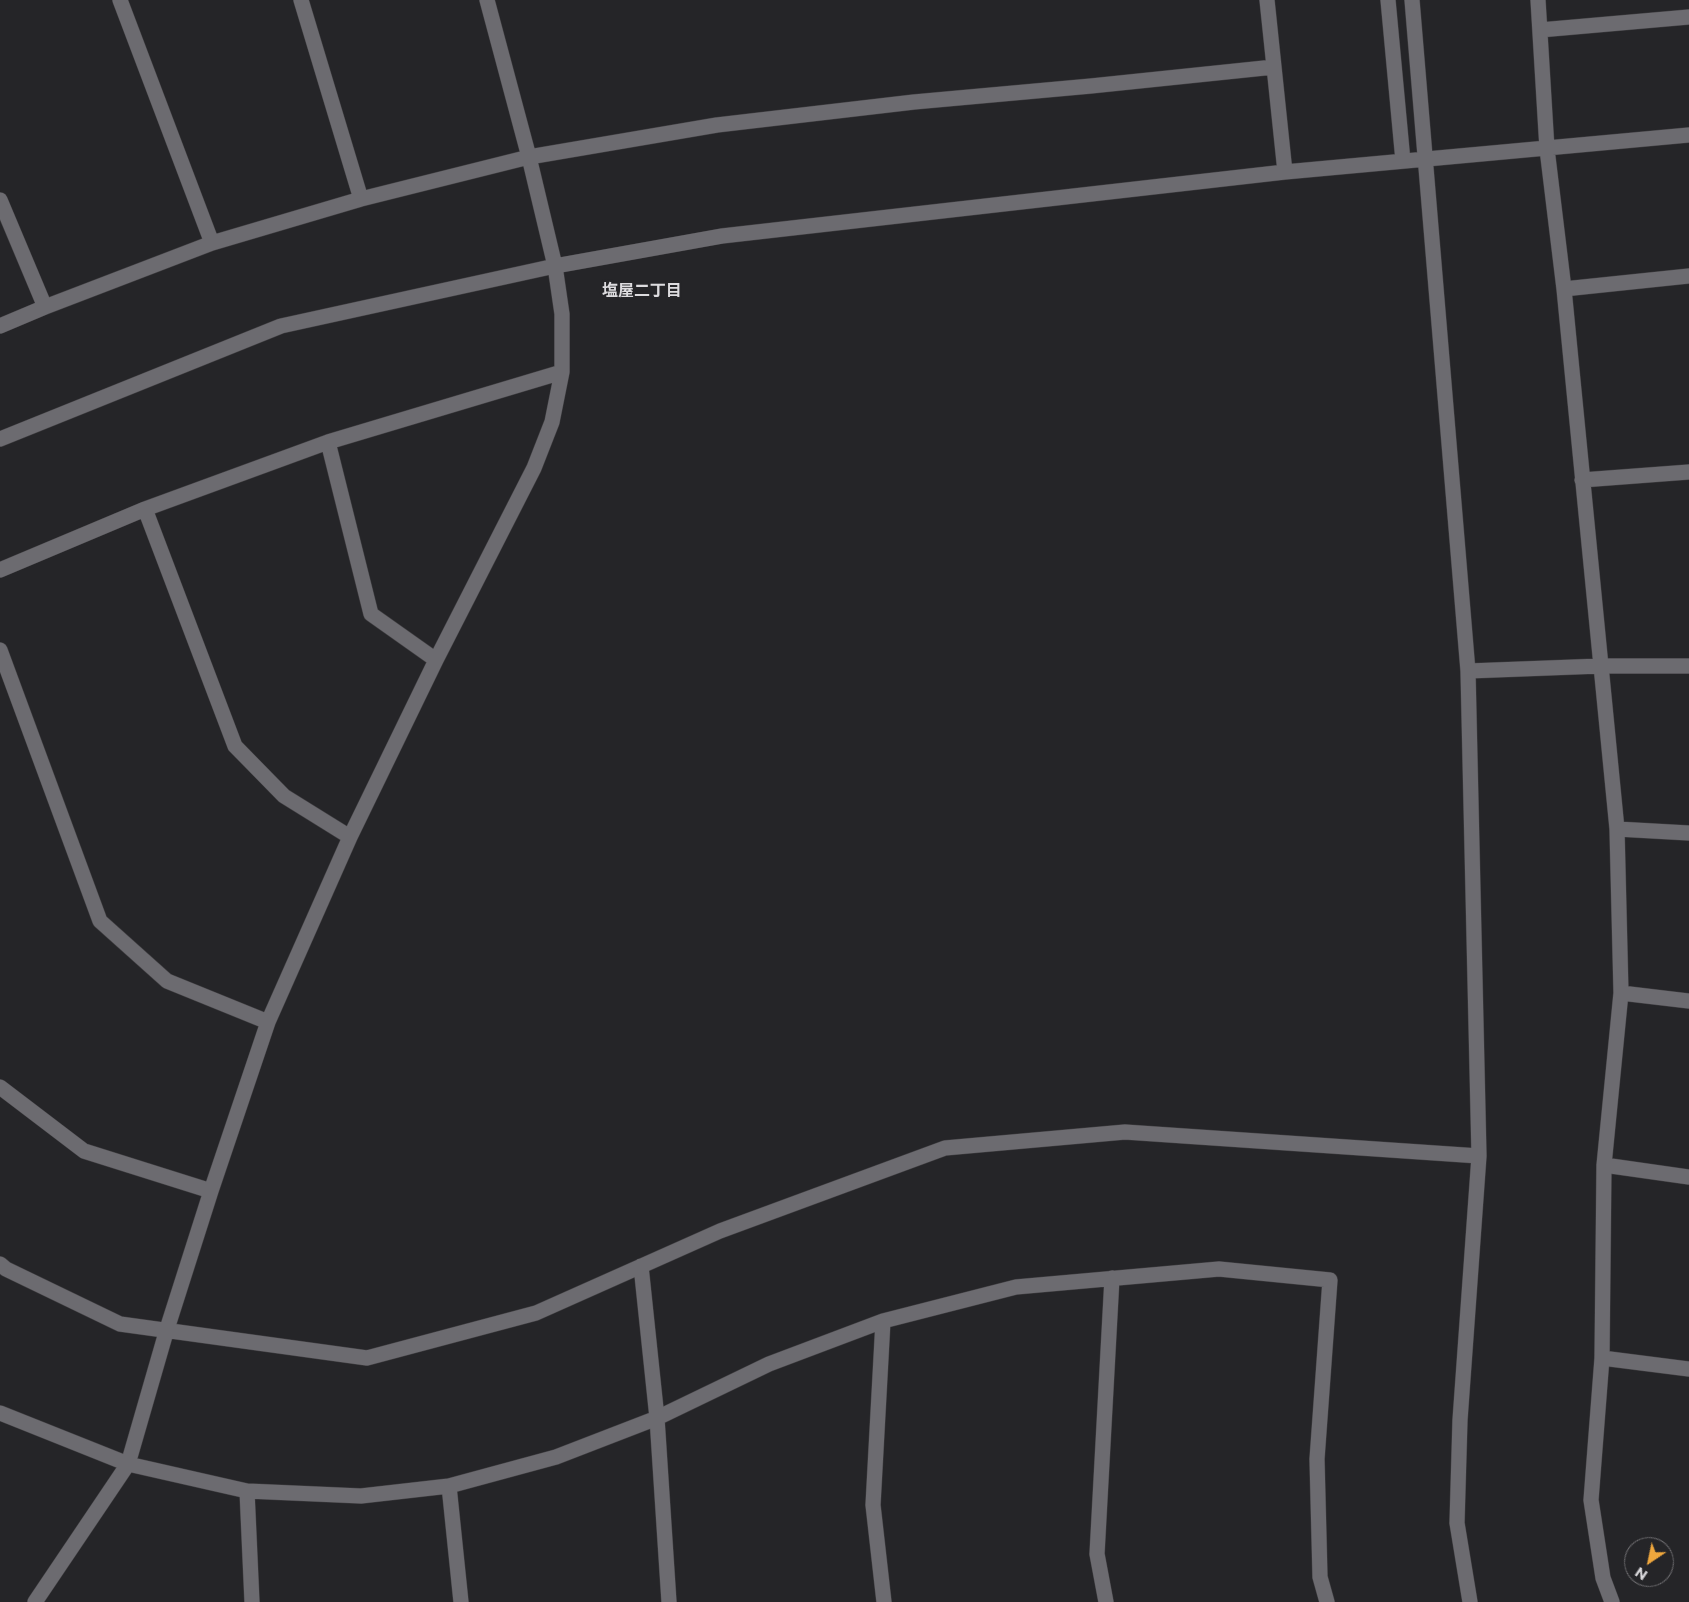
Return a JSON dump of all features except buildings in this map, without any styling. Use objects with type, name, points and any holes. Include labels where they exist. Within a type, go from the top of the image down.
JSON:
[{"type":"street","points":[[120,0],[212,243]]},
{"type":"street","points":[[301,0],[361,199]]},
{"type":"street","points":[[35,1602],[128,1464],[167,1329],[268,1022],[350,837],[436,660],[534,468],[552,422],[562,372],[562,314],[554,266],[529,157],[487,0]]},
{"type":"street","points":[[1267,0],[1285,172]]},
{"type":"street","points":[[1388,0],[1403,161]]},
{"type":"street","points":[[1412,0],[1468,671],[1478,1156],[1460,1420],[1457,1523],[1470,1602]]},
{"type":"street","points":[[1538,0],[1547,148],[1564,289],[1617,829],[1621,993],[1604,1165],[1602,1358],[1591,1500],[1603,1578],[1612,1602]]},
{"type":"street","points":[[1540,30],[1689,17]]},
{"type":"street","points":[[0,326],[212,243],[361,199],[529,157],[717,125],[914,102],[1274,67]]},
{"type":"street","points":[[0,439],[281,326],[554,266],[722,236],[1285,172],[1689,136]]},
{"type":"street","points":[[0,200],[45,307]]},
{"type":"street","points":[[1564,289],[1689,276]]},
{"type":"street","points":[[0,570],[146,509],[328,442],[562,372]]},
{"type":"street","points":[[328,442],[371,614],[436,660]]},
{"type":"street","points":[[1582,480],[1689,472]]},
{"type":"street","points":[[146,509],[235,746],[284,796],[350,837]]},
{"type":"street","points":[[0,650],[100,921],[167,981],[268,1022]]},
{"type":"street","points":[[1468,671],[1600,666],[1689,666]]},
{"type":"street","points":[[1617,829],[1689,833]]},
{"type":"street","points":[[1621,993],[1689,1001]]},
{"type":"street","points":[[0,1087],[84,1152],[211,1191]]},
{"type":"street","points":[[0,1264],[6,1269],[120,1324],[367,1358],[536,1313],[720,1231],[945,1148],[1125,1132],[1478,1156]]},
{"type":"street","points":[[1604,1165],[1689,1177]]},
{"type":"street","points":[[641,1266],[657,1418],[669,1602]]},
{"type":"street","points":[[0,1413],[128,1464],[247,1491],[361,1496],[449,1486],[556,1457],[657,1418],[769,1364],[883,1321],[1016,1287],[1219,1269],[1330,1280],[1317,1459],[1320,1577],[1327,1602]]},
{"type":"street","points":[[1106,1602],[1097,1554],[1112,1278]]},
{"type":"street","points":[[883,1321],[873,1505],[884,1602]]},
{"type":"street","points":[[1602,1358],[1689,1369]]},
{"type":"street","points":[[449,1486],[461,1602]]},
{"type":"street","points":[[247,1491],[252,1602]]},
{"type":"district","name":"塩屋二丁目","points":[[642,291]]}]
